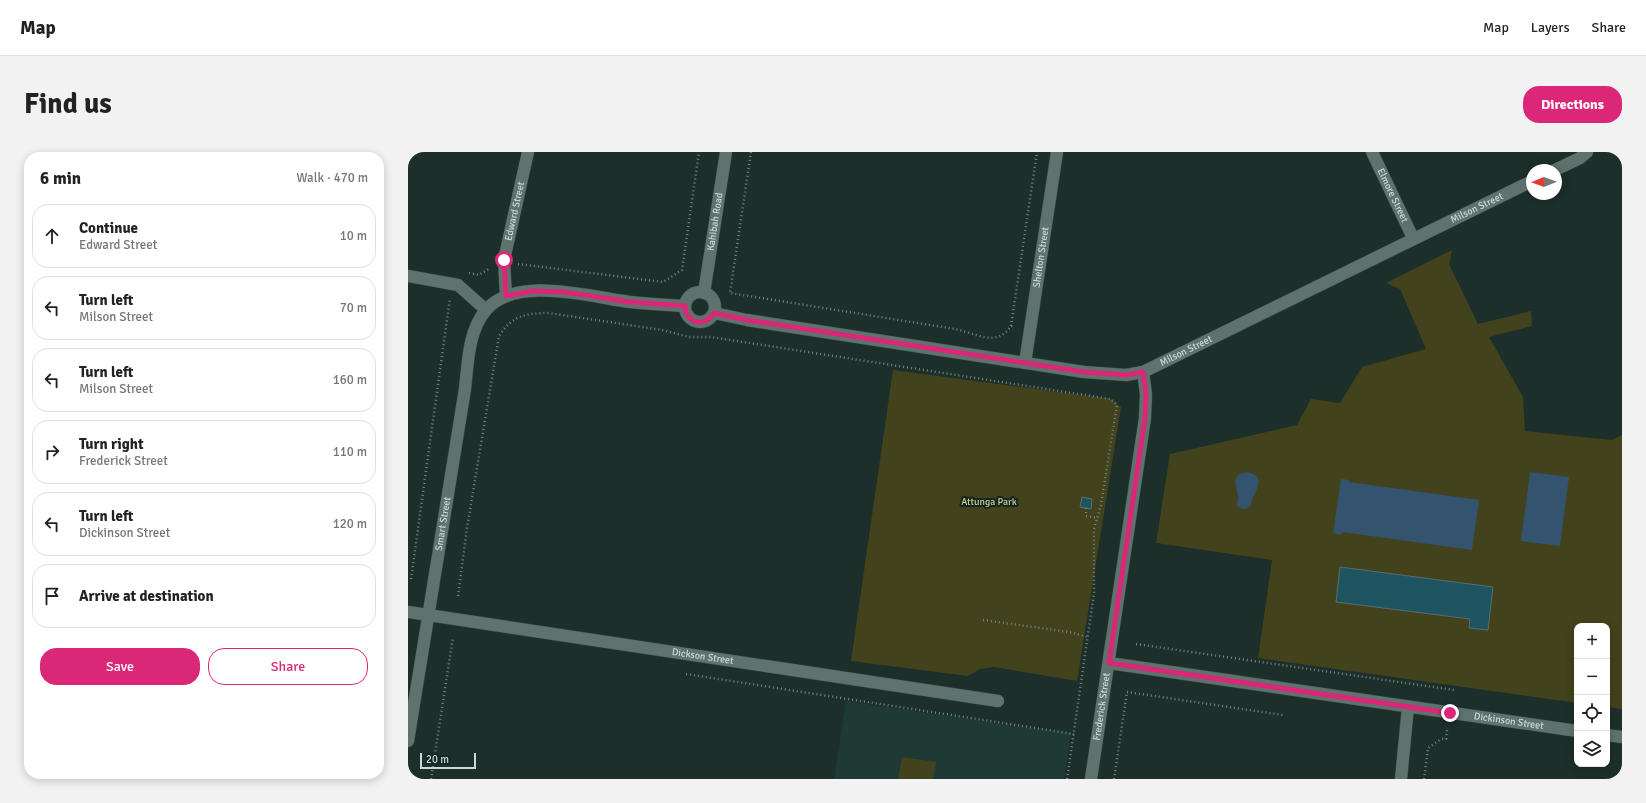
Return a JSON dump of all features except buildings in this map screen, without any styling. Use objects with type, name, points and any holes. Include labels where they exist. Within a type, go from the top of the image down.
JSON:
[{"type":"street","name":"Edward Street","points":[[506,296],[504,264],[528,152]]},
{"type":"street","name":"Kahibah Road","points":[[704,293],[726,152]]},
{"type":"street","name":"Shelton Street","points":[[1025,363],[1057,152]]},
{"type":"street","name":"Elmore Street","points":[[1372,152],[1413,238]]},
{"type":"street","points":[[1562,167],[1580,158],[1586,152]]},
{"type":"street","name":"Milson Street","points":[[714,313],[747,320],[1084,372],[1126,375],[1143,372],[1413,238],[1526,184]]},
{"type":"street","points":[[408,276],[458,285],[486,310],[506,296],[533,291],[564,292],[630,302],[685,306]]},
{"type":"street","points":[[700,292],[708,295],[714,303],[714,313],[704,322],[694,321],[687,316],[685,306],[691,295],[700,292]]},
{"type":"street","name":"Smart Street","points":[[408,741],[427,615],[465,389],[469,353],[476,327],[486,310]]},
{"type":"street","name":"Frederick Street","points":[[1091,779],[1145,418],[1146,394],[1143,372]]},
{"type":"street","name":"Dickson Street","points":[[408,612],[998,701]]},
{"type":"street","name":"Dickinson Street","points":[[1109,663],[1574,731]]},
{"type":"street","points":[[1400,779],[1408,707]]},
{"type":"street","points":[[1610,735],[1622,737]]},
{"type":"path","points":[[411,579],[448,300],[466,273],[479,275],[492,266],[514,263],[663,282],[682,270],[700,152]]},
{"type":"path","points":[[751,152],[730,293],[955,329],[984,338],[994,339],[1007,332],[1011,326],[1037,152]]},
{"type":"path","points":[[458,596],[464,542],[499,336],[507,323],[520,316],[534,313],[549,313],[662,330],[689,337],[711,336],[874,361],[924,371],[1111,399],[1118,405],[1098,518],[1094,529],[1094,593],[1067,779]]},
{"type":"path","points":[[1011,326],[1015,325]]},
{"type":"path","points":[[984,373],[984,380]]},
{"type":"path","points":[[1086,508],[1086,516],[1098,518]]},
{"type":"path","points":[[983,620],[1068,632],[1088,637]]},
{"type":"path","points":[[431,779],[453,637]]},
{"type":"path","points":[[1136,644],[1454,690]]},
{"type":"path","points":[[686,674],[1074,734]]},
{"type":"path","points":[[1114,779],[1127,692],[1283,715]]},
{"type":"path","points":[[1424,779],[1428,748],[1441,739],[1446,739],[1447,730]]},
{"type":"shaded area","points":[[846,701],[1071,734],[1064,779],[834,779]]},
{"type":"green space","points":[[1452,250],[1449,264],[1478,324],[1531,311],[1532,326],[1489,337],[1523,397],[1525,431],[1612,440],[1622,435],[1622,709],[1610,707],[1610,623],[1574,623],[1574,703],[1258,658],[1272,560],[1156,543],[1170,454],[1297,425],[1311,399],[1340,403],[1362,367],[1426,349],[1400,289],[1386,283]]},
{"type":"green space","name":"Attunga Park","points":[[893,370],[1111,399],[1121,407],[1077,681],[994,667],[980,669],[968,676],[851,661]]},
{"type":"green space","points":[[902,757],[936,762],[933,779],[898,779]]},
{"type":"water","points":[[1247,472],[1254,474],[1259,481],[1251,505],[1246,509],[1240,508],[1237,505],[1238,497],[1235,481],[1238,475]]},
{"type":"water","points":[[1530,472],[1569,477],[1560,546],[1521,541]]},
{"type":"water","points":[[1341,479],[1349,480],[1349,482],[1479,500],[1472,550],[1342,532],[1341,535],[1333,533]]},
{"type":"route","points":[[504,260],[506,296],[533,291],[564,292],[630,302],[685,306],[687,316],[690,319],[699,322],[708,320],[714,313],[747,320],[1084,372],[1126,375],[1143,372],[1146,394],[1145,418],[1109,663],[1370,700],[1450,713]]}]
